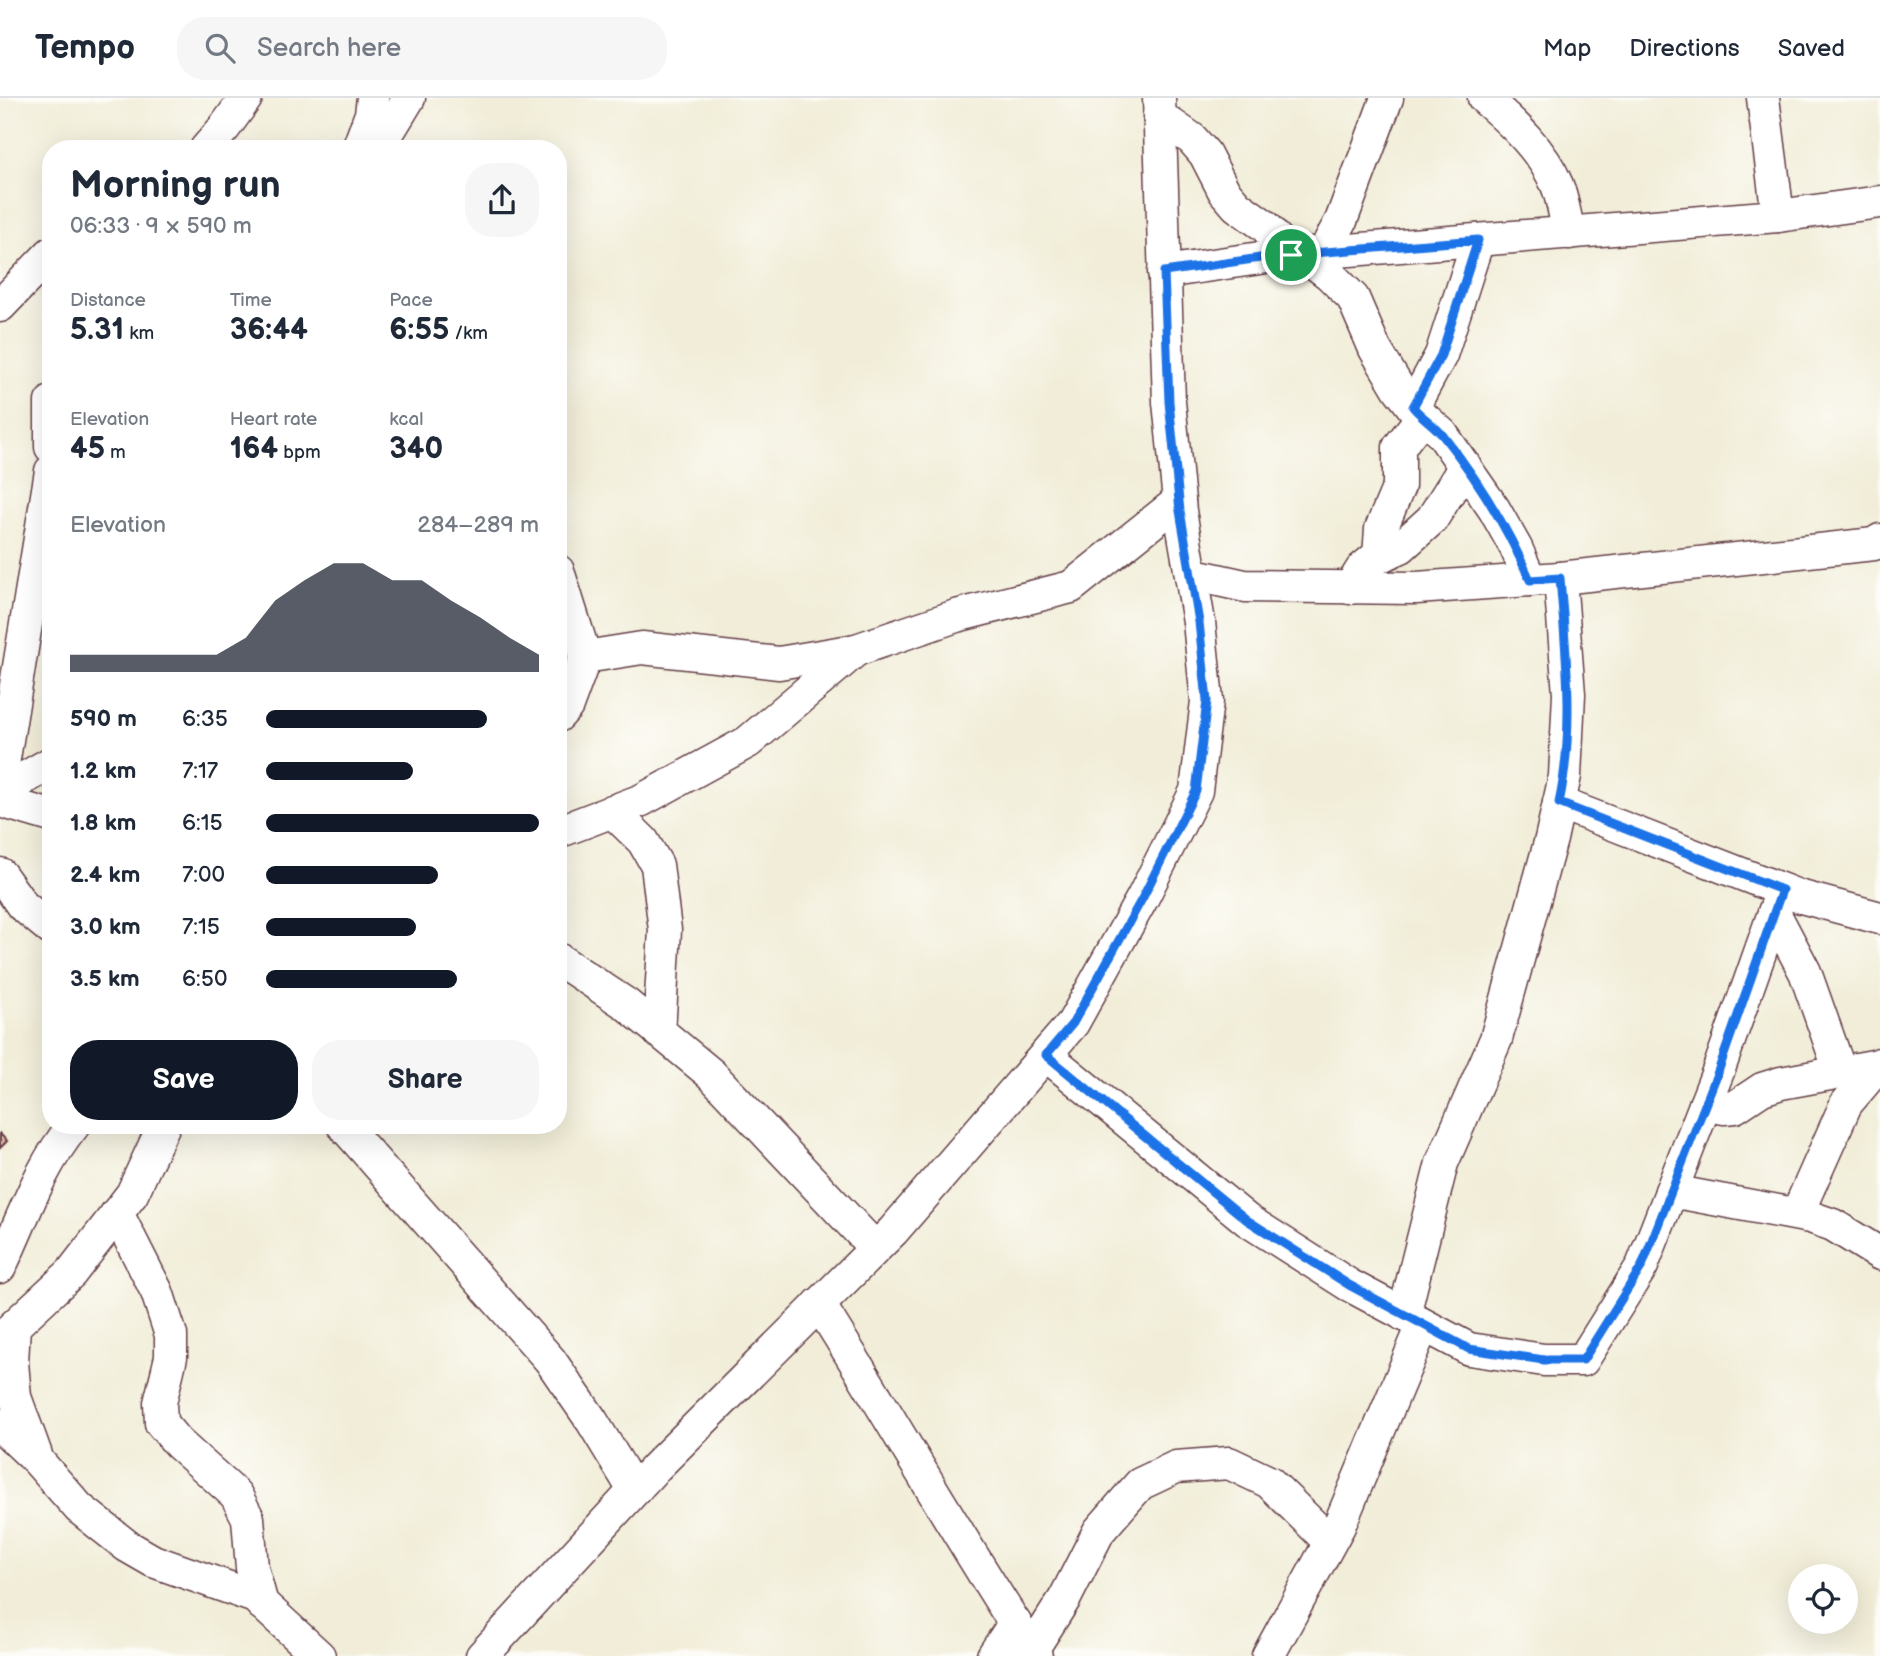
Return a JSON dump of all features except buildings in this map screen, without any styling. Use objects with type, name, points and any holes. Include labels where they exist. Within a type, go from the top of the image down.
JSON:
[{"type":"street","points":[[214,140],[246,98]]},
{"type":"street","points":[[361,140],[371,114],[373,98]]},
{"type":"street","points":[[383,140],[409,98]]},
{"type":"street","points":[[1305,253],[1341,221],[1387,98]]},
{"type":"street","points":[[1484,98],[1504,115],[1541,157],[1557,186],[1569,233]]},
{"type":"street","points":[[1763,98],[1778,216]]},
{"type":"street","points":[[1159,107],[1205,155],[1230,199],[1237,206],[1305,253],[1353,298],[1375,349],[1417,412],[1442,434],[1494,509],[1516,548],[1545,579],[1569,694],[1565,776],[1559,803],[1496,1039],[1442,1163],[1413,1320],[1330,1542],[1268,1656]]},
{"type":"street","points":[[482,1656],[634,1490],[875,1248],[1073,1023],[1143,897],[1196,791],[1207,701],[1199,622],[1179,501],[1169,402],[1159,107]]},
{"type":"street","points":[[1164,272],[1305,253],[1778,216],[1880,202]]},
{"type":"street","points":[[1379,557],[1381,529],[1399,486],[1399,447],[1441,355],[1478,240]]},
{"type":"street","points":[[0,306],[42,262]]},
{"type":"street","points":[[1350,588],[1362,569],[1401,547],[1432,519],[1465,466]]},
{"type":"street","points":[[584,657],[642,648],[779,663],[856,650],[956,616],[1071,587],[1179,501]]},
{"type":"street","points":[[0,783],[42,526]]},
{"type":"street","points":[[1191,574],[1245,586],[1416,588],[1545,579],[1874,544],[1880,540]]},
{"type":"street","points":[[567,601],[584,657],[567,706]]},
{"type":"street","points":[[567,828],[642,800],[748,742],[856,650]]},
{"type":"street","points":[[0,792],[42,768]]},
{"type":"street","points":[[0,801],[42,813]]},
{"type":"street","points":[[1559,803],[1778,902],[1880,918]]},
{"type":"street","points":[[612,811],[643,841],[657,865],[665,930],[659,1032]]},
{"type":"street","points":[[0,874],[22,905],[42,922]]},
{"type":"street","points":[[1046,1055],[1247,1220],[1349,1285],[1469,1349],[1544,1360],[1583,1360],[1642,1266],[1705,1105],[1778,902]]},
{"type":"street","points":[[1778,902],[1840,1071]]},
{"type":"street","points":[[567,965],[589,978],[711,1074],[875,1248]]},
{"type":"street","points":[[1705,1105],[1735,1107],[1762,1089],[1880,1064]]},
{"type":"street","points":[[1797,1214],[1846,1104],[1880,1064]]},
{"type":"street","points":[[0,1267],[41,1173],[66,1134]]},
{"type":"street","points":[[37,1460],[15,1397],[7,1332],[71,1273],[132,1194],[159,1134]]},
{"type":"street","points":[[351,1134],[550,1360],[592,1421],[634,1490]]},
{"type":"street","points":[[1671,1191],[1797,1214],[1833,1225],[1880,1254]]},
{"type":"street","points":[[117,1213],[157,1292],[171,1335],[172,1357],[160,1403],[161,1423],[178,1443],[236,1494],[248,1518],[252,1568],[262,1604]]},
{"type":"street","points":[[819,1304],[887,1410],[963,1542],[1034,1653],[1099,1531],[1140,1484],[1176,1467],[1228,1463],[1269,1482],[1330,1542]]},
{"type":"street","points":[[0,1425],[37,1460],[79,1508],[127,1546],[153,1561],[245,1593],[262,1604],[319,1656]]},
{"type":"street","points":[[993,1656],[1016,1623]]},
{"type":"route","points":[[1478,240],[1441,355],[1413,407],[1442,434],[1494,509],[1530,580],[1560,578],[1569,694],[1565,776],[1559,803],[1782,890],[1719,1069],[1642,1266],[1583,1360],[1544,1360],[1469,1349],[1349,1285],[1247,1220],[1046,1055],[1073,1023],[1143,897],[1196,791],[1207,701],[1199,622],[1180,511],[1169,402],[1164,272],[1291,255],[1478,240]]}]
